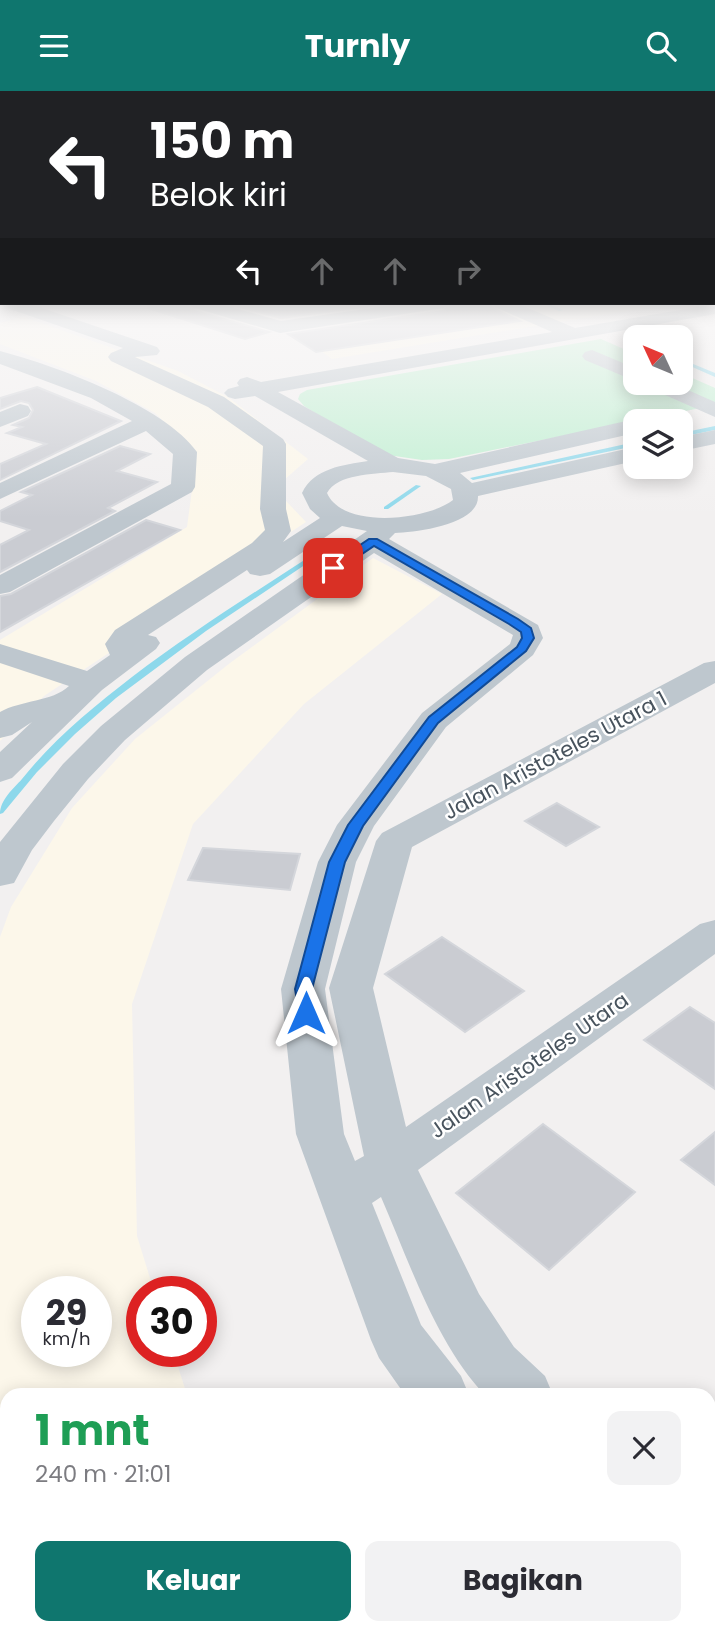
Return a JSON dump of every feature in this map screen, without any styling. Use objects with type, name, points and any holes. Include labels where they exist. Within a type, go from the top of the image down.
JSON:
[{"type":"street","points":[[8,383],[40,374]]},
{"type":"street","points":[[0,586],[183,487],[185,452],[150,421],[94,392],[47,374]]},
{"type":"street","points":[[126,657],[120,644],[126,636],[261,549],[278,531],[273,509],[277,452],[275,444],[216,401],[156,374]]},
{"type":"street","points":[[204,374],[234,384],[393,465]]},
{"type":"street","points":[[234,384],[288,374]]},
{"type":"street","points":[[234,384],[300,374]]},
{"type":"street","points":[[234,384],[291,432]]},
{"type":"street","points":[[681,395],[715,410]]},
{"type":"street","points":[[693,414],[715,410]]},
{"type":"street","points":[[0,492],[150,421]]},
{"type":"street","points":[[436,471],[623,429]]},
{"type":"street","points":[[693,442],[715,437]]},
{"type":"street","points":[[325,455],[348,470]]},
{"type":"street","points":[[466,491],[623,457]]},
{"type":"street","points":[[0,874],[8,856],[59,790],[121,725],[211,651],[381,533],[438,519],[456,511],[466,502],[466,491],[461,484],[436,471],[393,465],[348,470],[332,476],[320,484],[315,492],[317,501],[325,510],[381,533],[527,631],[528,638],[522,649],[433,720],[375,833],[351,988],[390,1163],[459,1311],[494,1365],[517,1388]]},
{"type":"street","points":[[0,771],[80,693],[150,639],[340,517]]},
{"type":"street","points":[[0,653],[31,664],[80,693]]},
{"type":"street","name":"Jalan Aristoteles Utara 1","points":[[375,833],[715,670]]},
{"type":"street","points":[[0,728],[7,721],[80,693]]},
{"type":"street","points":[[375,833],[337,862],[303,989],[320,1135],[398,1340],[435,1388]]},
{"type":"street","name":"Jalan Aristoteles Utara","points":[[343,1197],[715,934]]},
{"type":"shaded area","points":[[78,374],[184,374],[228,397],[308,459],[284,480],[286,501],[306,522],[44,696],[0,741],[0,640],[187,527],[197,453],[155,413]]},
{"type":"shaded area","points":[[373,558],[442,594],[304,704],[193,824],[132,1004],[137,1236],[149,1276],[126,1276],[126,1367],[178,1367],[185,1388],[0,1388],[0,937],[11,907],[72,808],[135,739],[230,663]]},
{"type":"green space","points":[[399,374],[623,374],[623,395],[693,395],[693,378],[715,388],[715,405],[693,409],[623,409],[623,424],[449,459],[422,460],[381,454],[304,406],[298,399],[300,394],[307,390]]},
{"type":"building","points":[[37,387],[121,421],[0,480],[0,464],[46,444],[7,433],[22,427],[13,425],[29,418],[33,410],[29,403],[21,401],[0,409],[0,398]]},
{"type":"building","points":[[120,446],[150,454],[117,471],[157,482],[108,508],[115,511],[0,572],[0,545],[29,530],[0,521],[0,511],[32,495],[21,492]]},
{"type":"building","points":[[146,520],[180,530],[0,632],[0,596],[11,594]]},
{"type":"building","points":[[557,803],[599,827],[566,846],[525,821]]},
{"type":"building","points":[[203,848],[300,854],[290,890],[188,880]]},
{"type":"building","points":[[442,937],[524,991],[465,1032],[385,974]]},
{"type":"building","points":[[690,1007],[715,1023],[715,1089],[644,1040]]},
{"type":"building","points":[[543,1124],[635,1192],[549,1270],[456,1193]]},
{"type":"building","points":[[715,1132],[715,1185],[681,1160]]},
{"type":"waterway","points":[[693,433],[715,428]]},
{"type":"waterway","points":[[473,478],[623,447]]},
{"type":"waterway","points":[[386,508],[418,486]]},
{"type":"waterway","points":[[0,811],[33,770],[113,696],[203,630],[339,540]]},
{"type":"route","points":[[306,1013],[303,989],[337,862],[356,825],[433,720],[522,649],[528,638],[527,631],[513,622],[373,541],[333,568]]}]
